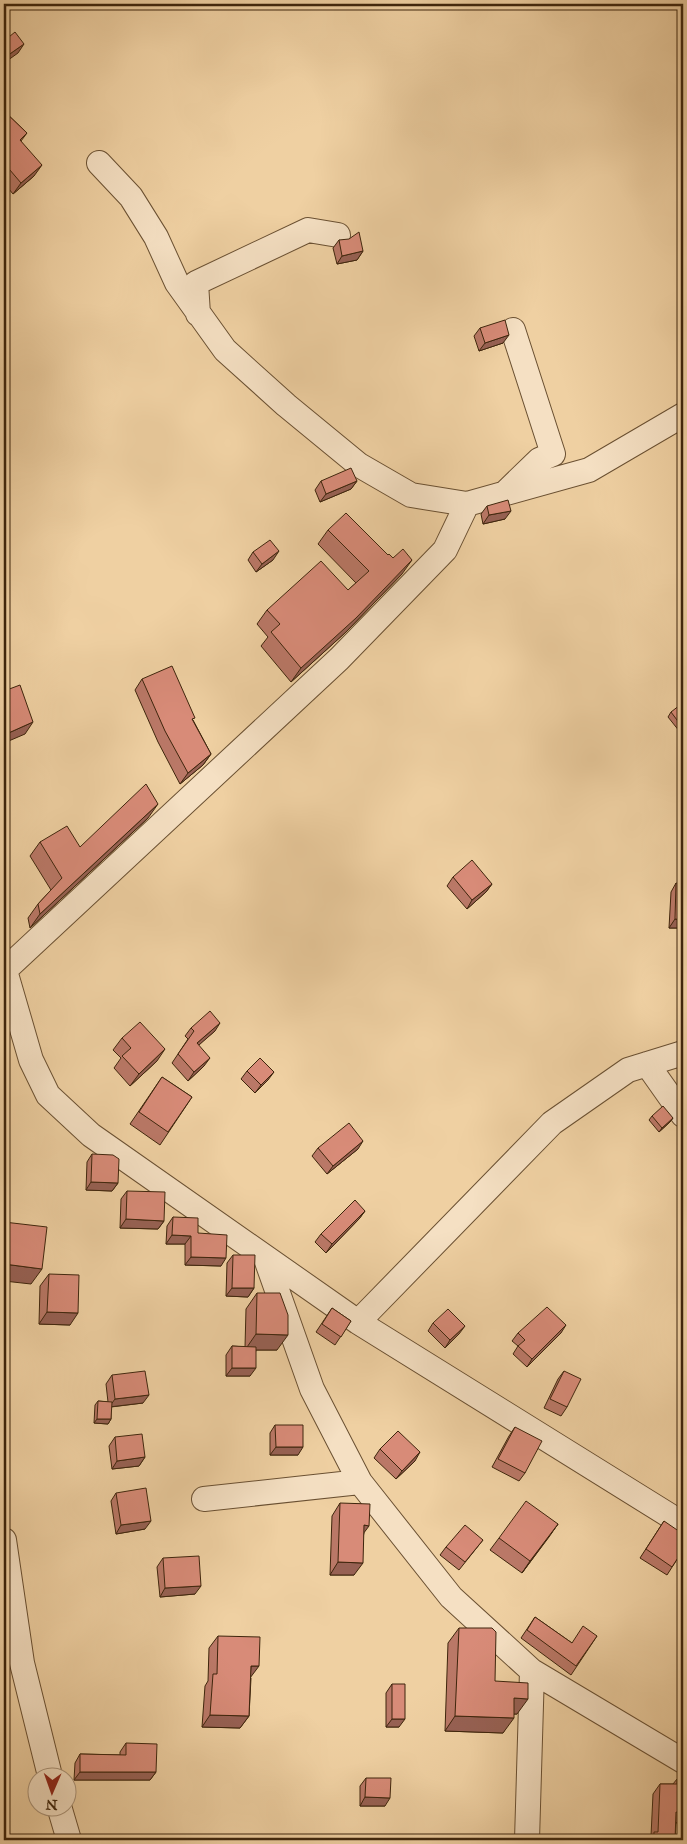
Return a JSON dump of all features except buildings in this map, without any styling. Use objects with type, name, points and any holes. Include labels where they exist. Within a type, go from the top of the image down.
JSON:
[{"type":"street","points":[[99,163],[131,197],[156,237],[177,283],[198,316],[225,350],[286,405],[359,464],[411,495],[467,504],[589,470],[683,415]]},
{"type":"street","points":[[198,316],[196,283],[308,230],[338,235]]},
{"type":"street","points":[[503,494],[539,460],[553,454],[513,330]]},
{"type":"street","points":[[467,504],[445,550],[345,652],[4,968],[30,1060],[48,1095],[91,1134],[358,1322],[683,1524]]},
{"type":"street","points":[[358,1322],[552,1123],[628,1070],[683,1053]]},
{"type":"street","points":[[647,1064],[683,1115]]},
{"type":"street","points":[[266,1259],[312,1389],[360,1482],[451,1597],[532,1671],[683,1762]]},
{"type":"street","points":[[204,1499],[360,1482]]},
{"type":"street","points":[[4,1540],[22,1663],[48,1766]]},
{"type":"street","points":[[527,1840],[532,1671]]},
{"type":"street","points":[[62,1816],[69,1840]]}]
